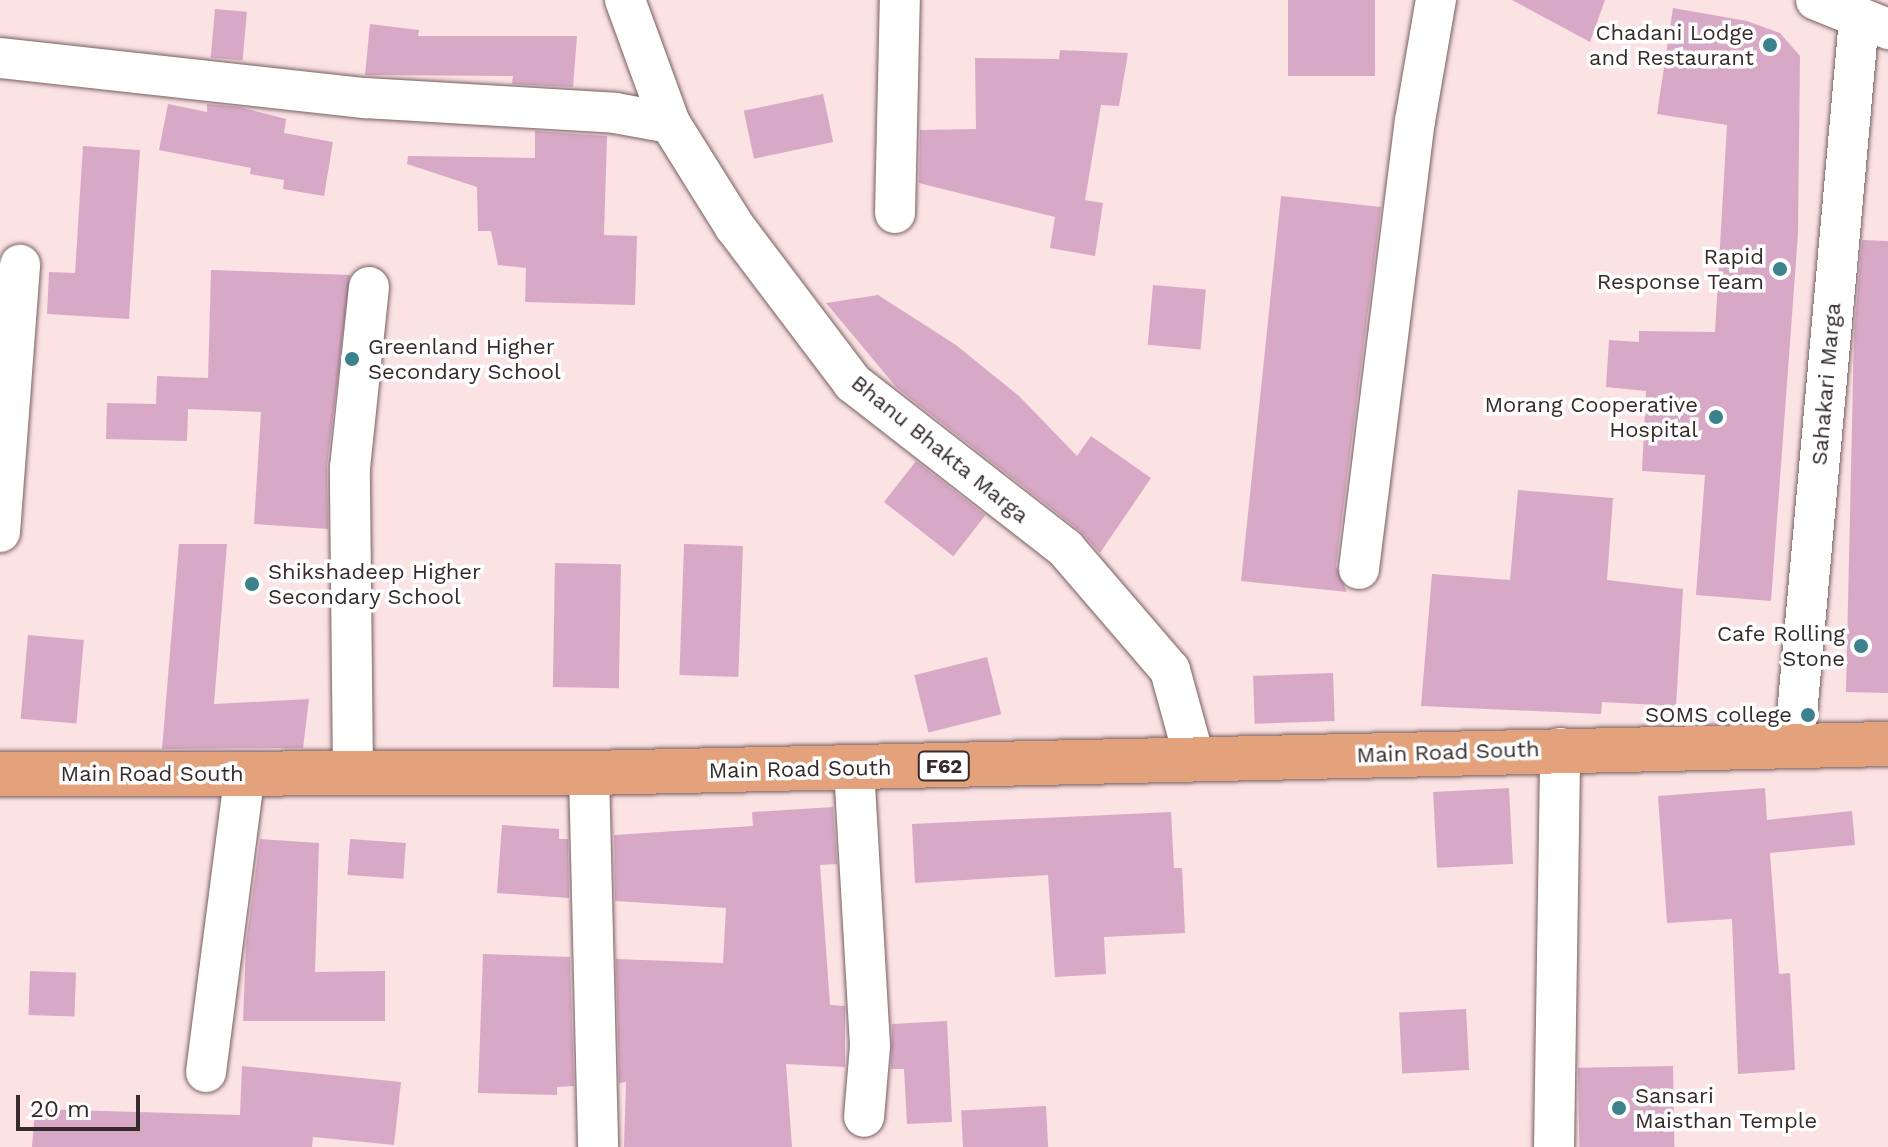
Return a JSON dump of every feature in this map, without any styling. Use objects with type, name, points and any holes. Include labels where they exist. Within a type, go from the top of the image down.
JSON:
[{"type":"main road","name":"Main Road South","points":[[0,774],[589,773],[1195,761],[1560,748],[1794,748],[1888,744]]},
{"type":"street","name":"Bhanu Bhakta Marga","points":[[625,0],[670,123],[735,227],[853,383],[1065,548],[1170,670],[1195,761]]},
{"type":"street","points":[[895,213],[900,0]]},
{"type":"street","points":[[1359,569],[1415,121],[1436,0]]},
{"type":"street","points":[[1816,0],[1873,24]]},
{"type":"street","name":"Sahakari Marga","points":[[1794,748],[1873,24]]},
{"type":"street","points":[[0,58],[365,98],[615,113],[670,123]]},
{"type":"street","points":[[0,532],[20,265]]},
{"type":"street","points":[[353,774],[350,468],[369,287]]},
{"type":"street","points":[[1554,1147],[1560,748]]},
{"type":"street","points":[[854,768],[870,1046],[864,1117]]},
{"type":"street","points":[[206,1072],[245,773]]},
{"type":"street","points":[[589,773],[598,1147]]},
{"type":"building","points":[[1288,0],[1375,0],[1375,76],[1288,76]]},
{"type":"building","points":[[1512,0],[1605,0],[1590,42]]},
{"type":"building","points":[[1673,8],[1747,21],[1780,33],[1800,56],[1798,234],[1771,601],[1696,595],[1705,475],[1642,471],[1646,391],[1606,387],[1609,340],[1639,342],[1639,331],[1715,332],[1727,125],[1657,114]]},
{"type":"building","points":[[215,9],[247,12],[243,61],[211,58]]},
{"type":"building","points":[[370,24],[419,30],[418,36],[577,36],[573,87],[512,84],[513,76],[365,75]]},
{"type":"building","points":[[1060,50],[1128,53],[1119,106],[1101,105],[1085,200],[1103,203],[1095,256],[1050,248],[1055,217],[919,183],[920,130],[976,129],[975,58],[1059,59]]},
{"type":"building","points":[[823,94],[833,142],[754,159],[744,111]]},
{"type":"building","points":[[168,104],[207,112],[207,104],[240,107],[286,119],[284,133],[333,142],[324,196],[283,189],[284,180],[250,174],[251,168],[159,150]]},
{"type":"building","points":[[535,131],[607,136],[604,235],[637,236],[635,305],[525,302],[526,268],[498,265],[491,231],[478,231],[477,187],[407,164],[408,156],[535,158]]},
{"type":"building","points":[[83,146],[140,150],[129,319],[47,314],[49,272],[75,273]]},
{"type":"building","points":[[1281,196],[1381,207],[1336,566],[1347,592],[1241,581]]},
{"type":"building","points":[[1862,240],[1888,241],[1888,693],[1846,692],[1854,335]]},
{"type":"building","points":[[211,270],[350,275],[327,466],[328,529],[254,524],[261,412],[188,409],[187,441],[106,439],[107,403],[156,404],[157,376],[208,378]]},
{"type":"building","points":[[1153,285],[1206,290],[1201,349],[1148,345]]},
{"type":"building","points":[[878,295],[956,345],[1019,396],[1077,456],[1091,436],[1151,478],[1100,553],[1079,530],[897,388],[826,303]]},
{"type":"building","points":[[916,461],[985,515],[953,556],[884,502]]},
{"type":"building","points":[[1518,490],[1613,498],[1607,580],[1683,589],[1676,706],[1602,702],[1601,714],[1421,706],[1432,574],[1510,580]]},
{"type":"building","points":[[179,544],[227,544],[214,704],[309,699],[303,748],[162,749]]},
{"type":"building","points":[[684,544],[743,546],[738,677],[679,675]]},
{"type":"building","points":[[555,563],[621,564],[619,688],[553,687]]},
{"type":"building","points":[[28,635],[84,640],[76,724],[21,719]]},
{"type":"building","points":[[987,657],[1001,714],[929,732],[914,675]]},
{"type":"building","points":[[1333,673],[1335,721],[1255,724],[1253,676]]},
{"type":"building","points":[[1509,788],[1513,864],[1437,868],[1433,792]]},
{"type":"building","points":[[1765,788],[1767,820],[1852,811],[1855,845],[1770,853],[1779,974],[1790,973],[1795,1070],[1738,1074],[1732,919],[1667,923],[1658,796]]},
{"type":"building","points":[[833,807],[837,864],[820,865],[830,1005],[845,1006],[845,1067],[786,1064],[792,1147],[624,1147],[626,1082],[619,1083],[616,959],[723,963],[726,908],[615,901],[614,835],[753,826],[752,812]]},
{"type":"building","points":[[1171,812],[1174,868],[1182,868],[1185,933],[1104,937],[1106,974],[1055,977],[1048,875],[915,883],[912,824]]},
{"type":"building","points":[[502,825],[559,829],[559,839],[568,839],[569,898],[497,893]]},
{"type":"building","points":[[260,839],[319,843],[315,972],[385,971],[385,1021],[243,1021],[246,944]]},
{"type":"building","points":[[350,839],[406,843],[403,879],[347,875]]},
{"type":"building","points":[[483,954],[570,957],[574,1086],[557,1087],[557,1095],[478,1093]]},
{"type":"building","points":[[30,971],[76,973],[74,1017],[28,1015]]},
{"type":"building","points":[[1466,1009],[1469,1070],[1402,1073],[1399,1013]]},
{"type":"building","points":[[947,1021],[952,1122],[907,1124],[904,1069],[891,1069],[892,1024]]},
{"type":"building","points":[[242,1066],[401,1082],[394,1145],[313,1137],[312,1147],[32,1147],[35,1109],[240,1115]]},
{"type":"building","name":"Sansari Maisthan Temple","points":[[1673,1066],[1674,1147],[1579,1147],[1578,1068]]},
{"type":"building","points":[[1046,1106],[1048,1147],[963,1147],[961,1110]]},
{"type":"place","name":"Chadani Lodge and Restaurant","points":[[1770,45]]},
{"type":"place","name":"Rapid Response Team","points":[[1780,269]]},
{"type":"place","name":"Greenland Higher Secondary School","points":[[352,359]]},
{"type":"place","name":"Morang Cooperative Hospital","points":[[1716,417]]},
{"type":"place","name":"Shikshadeep Higher Secondary School","points":[[252,584]]},
{"type":"place","name":"Cafe Rolling Stone","points":[[1861,646]]},
{"type":"place","name":"SOMS college","points":[[1808,715]]},
{"type":"place","name":"Sansari Maisthan Temple","points":[[1619,1108]]}]
